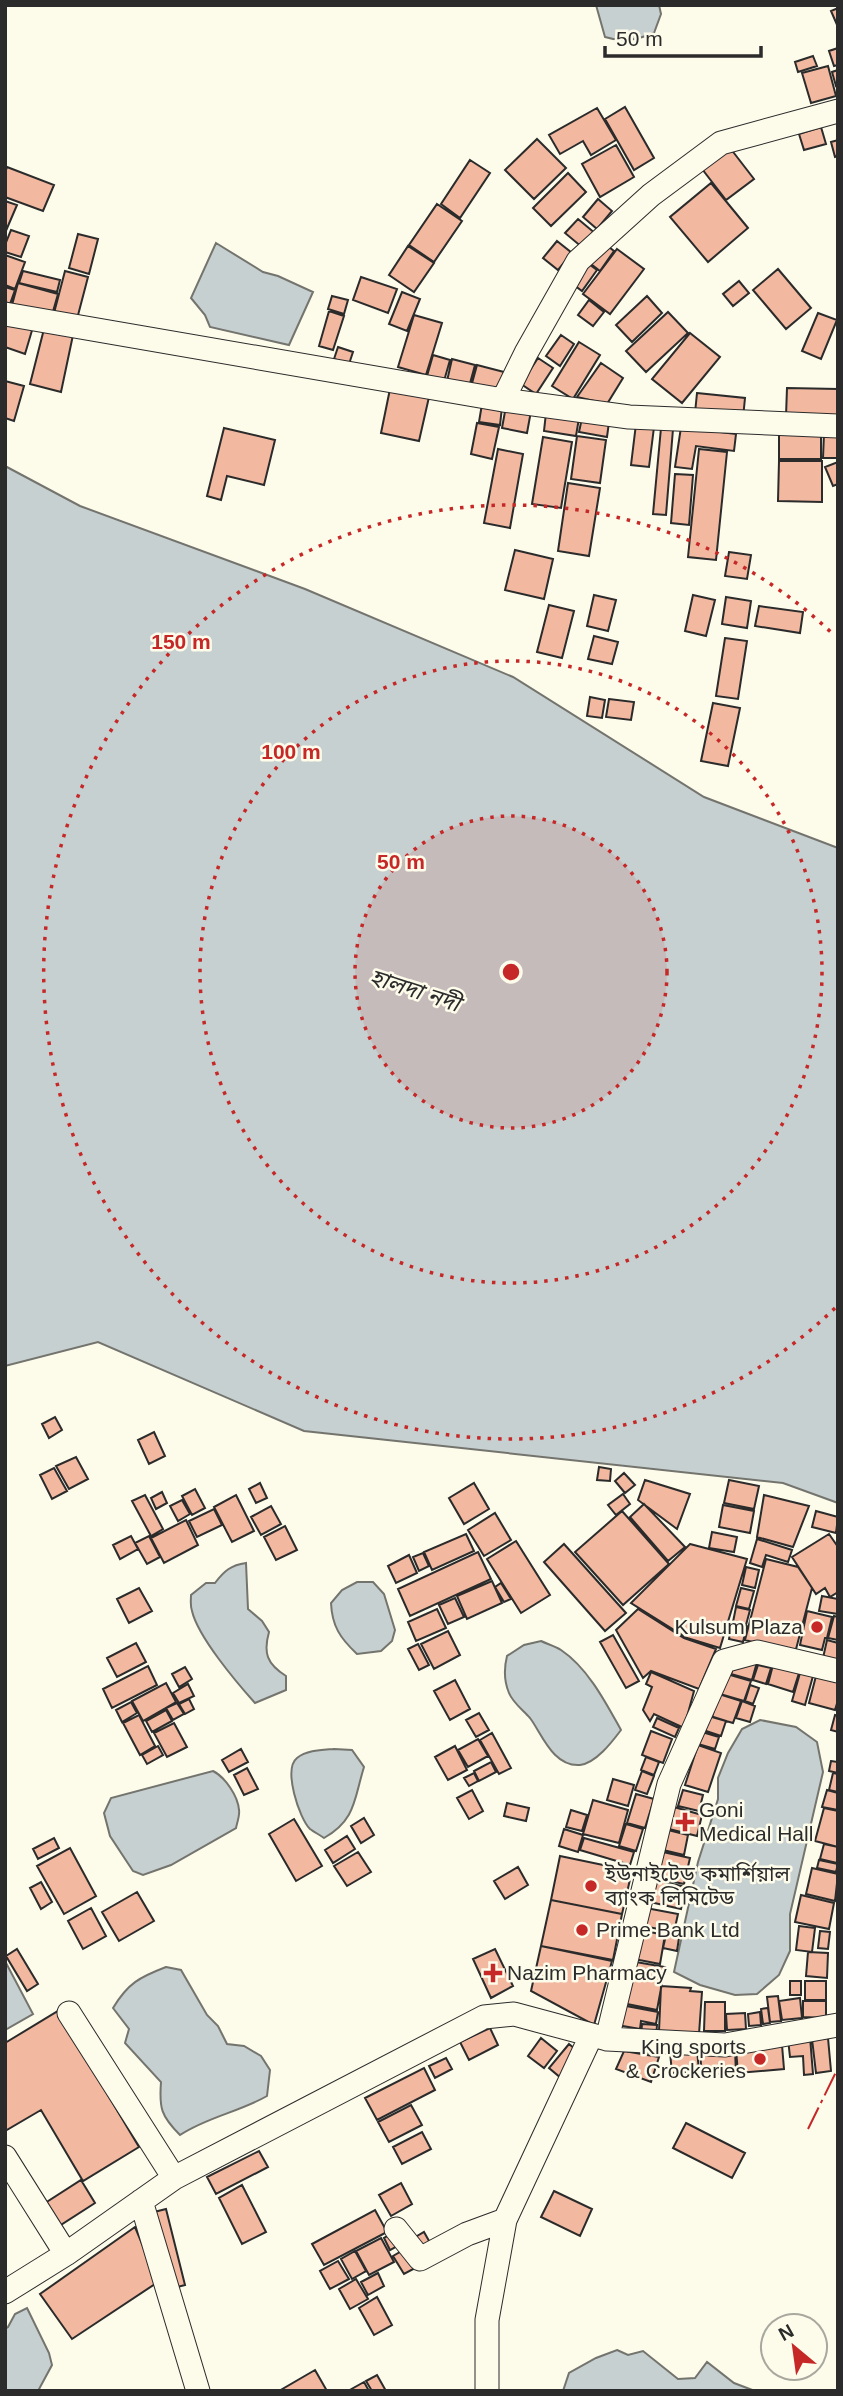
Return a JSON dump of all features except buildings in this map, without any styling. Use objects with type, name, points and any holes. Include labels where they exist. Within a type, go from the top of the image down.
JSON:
[{"type":"street","points":[[503,400],[578,261],[652,195],[721,143],[838,111]]},
{"type":"street","points":[[5,314],[503,400],[629,417],[838,426]]},
{"type":"street","points":[[487,2391],[487,2320],[505,2221],[599,2038],[669,1784],[724,1661],[757,1652],[838,1671]]},
{"type":"street","points":[[69,2013],[174,2178]]},
{"type":"street","points":[[5,2292],[66,2254],[174,2178],[484,2017],[514,2014],[599,2038],[724,2045],[838,2025]]},
{"type":"street","points":[[5,2157],[66,2254]]},
{"type":"street","points":[[141,2202],[198,2391]]},
{"type":"street","points":[[396,2229],[420,2259],[467,2234],[505,2221]]},
{"type":"water","points":[[596,5],[659,5],[661,14],[654,33],[636,39],[618,40],[605,37]]},
{"type":"water","points":[[216,243],[263,272],[313,292],[289,345],[210,327],[205,315],[191,298]]},
{"type":"water","name":"হালদা নদী","points":[[5,466],[80,506],[305,589],[513,677],[704,797],[838,848],[838,1503],[783,1483],[304,1431],[98,1342],[5,1366]]},
{"type":"water","points":[[246,1563],[248,1609],[262,1621],[269,1632],[266,1646],[268,1657],[274,1667],[286,1676],[286,1690],[255,1703],[210,1646],[191,1609],[191,1595],[206,1583],[215,1583],[228,1569]]},
{"type":"water","points":[[357,1582],[373,1582],[384,1594],[395,1630],[392,1641],[381,1651],[357,1654],[346,1643],[335,1625],[331,1603],[342,1590]]},
{"type":"water","points":[[541,1641],[561,1650],[580,1666],[596,1687],[621,1730],[603,1751],[586,1763],[571,1764],[555,1755],[509,1693],[505,1675],[507,1656],[524,1645]]},
{"type":"water","points":[[760,1720],[796,1727],[817,1742],[823,1772],[790,1914],[790,1951],[779,1975],[757,1994],[735,1995],[700,1985],[674,1972],[698,1862],[718,1799],[718,1778],[742,1729]]},
{"type":"water","points":[[334,1749],[352,1750],[364,1767],[348,1816],[324,1838],[310,1829],[301,1815],[294,1794],[292,1772],[293,1764],[301,1755]]},
{"type":"water","points":[[213,1771],[226,1782],[236,1799],[239,1812],[236,1828],[171,1865],[143,1875],[133,1871],[110,1836],[104,1813],[111,1798]]},
{"type":"water","points":[[5,1961],[33,2014],[5,2030]]},
{"type":"water","points":[[166,1967],[181,1970],[227,2044],[244,2046],[261,2056],[270,2070],[267,2096],[180,2135],[163,2111],[160,2099],[161,2082],[125,2043],[129,2029],[113,2008],[135,1982]]},
{"type":"water","points":[[27,2308],[52,2365],[38,2391],[5,2391],[5,2329],[15,2314]]},
{"type":"water","points":[[617,2350],[628,2355],[643,2351],[678,2379],[695,2378],[707,2362],[734,2383],[755,2391],[563,2391],[569,2373]]},
{"type":"power","points":[[808,2129],[838,2068]]},
{"type":"place","name":"Kulsum Plaza","points":[[817,1627]]},
{"type":"place","name":"Goni Medical Hall","points":[[685,1822]]},
{"type":"place","name":"ইউনাইটেড কমার্শিয়াল ব্যাংক লিমিটেড","points":[[591,1886]]},
{"type":"place","name":"Prime Bank Ltd","points":[[582,1930]]},
{"type":"place","name":"Nazim Pharmacy","points":[[493,1973]]},
{"type":"place","name":"King sports & Crockeries","points":[[760,2059]]}]
